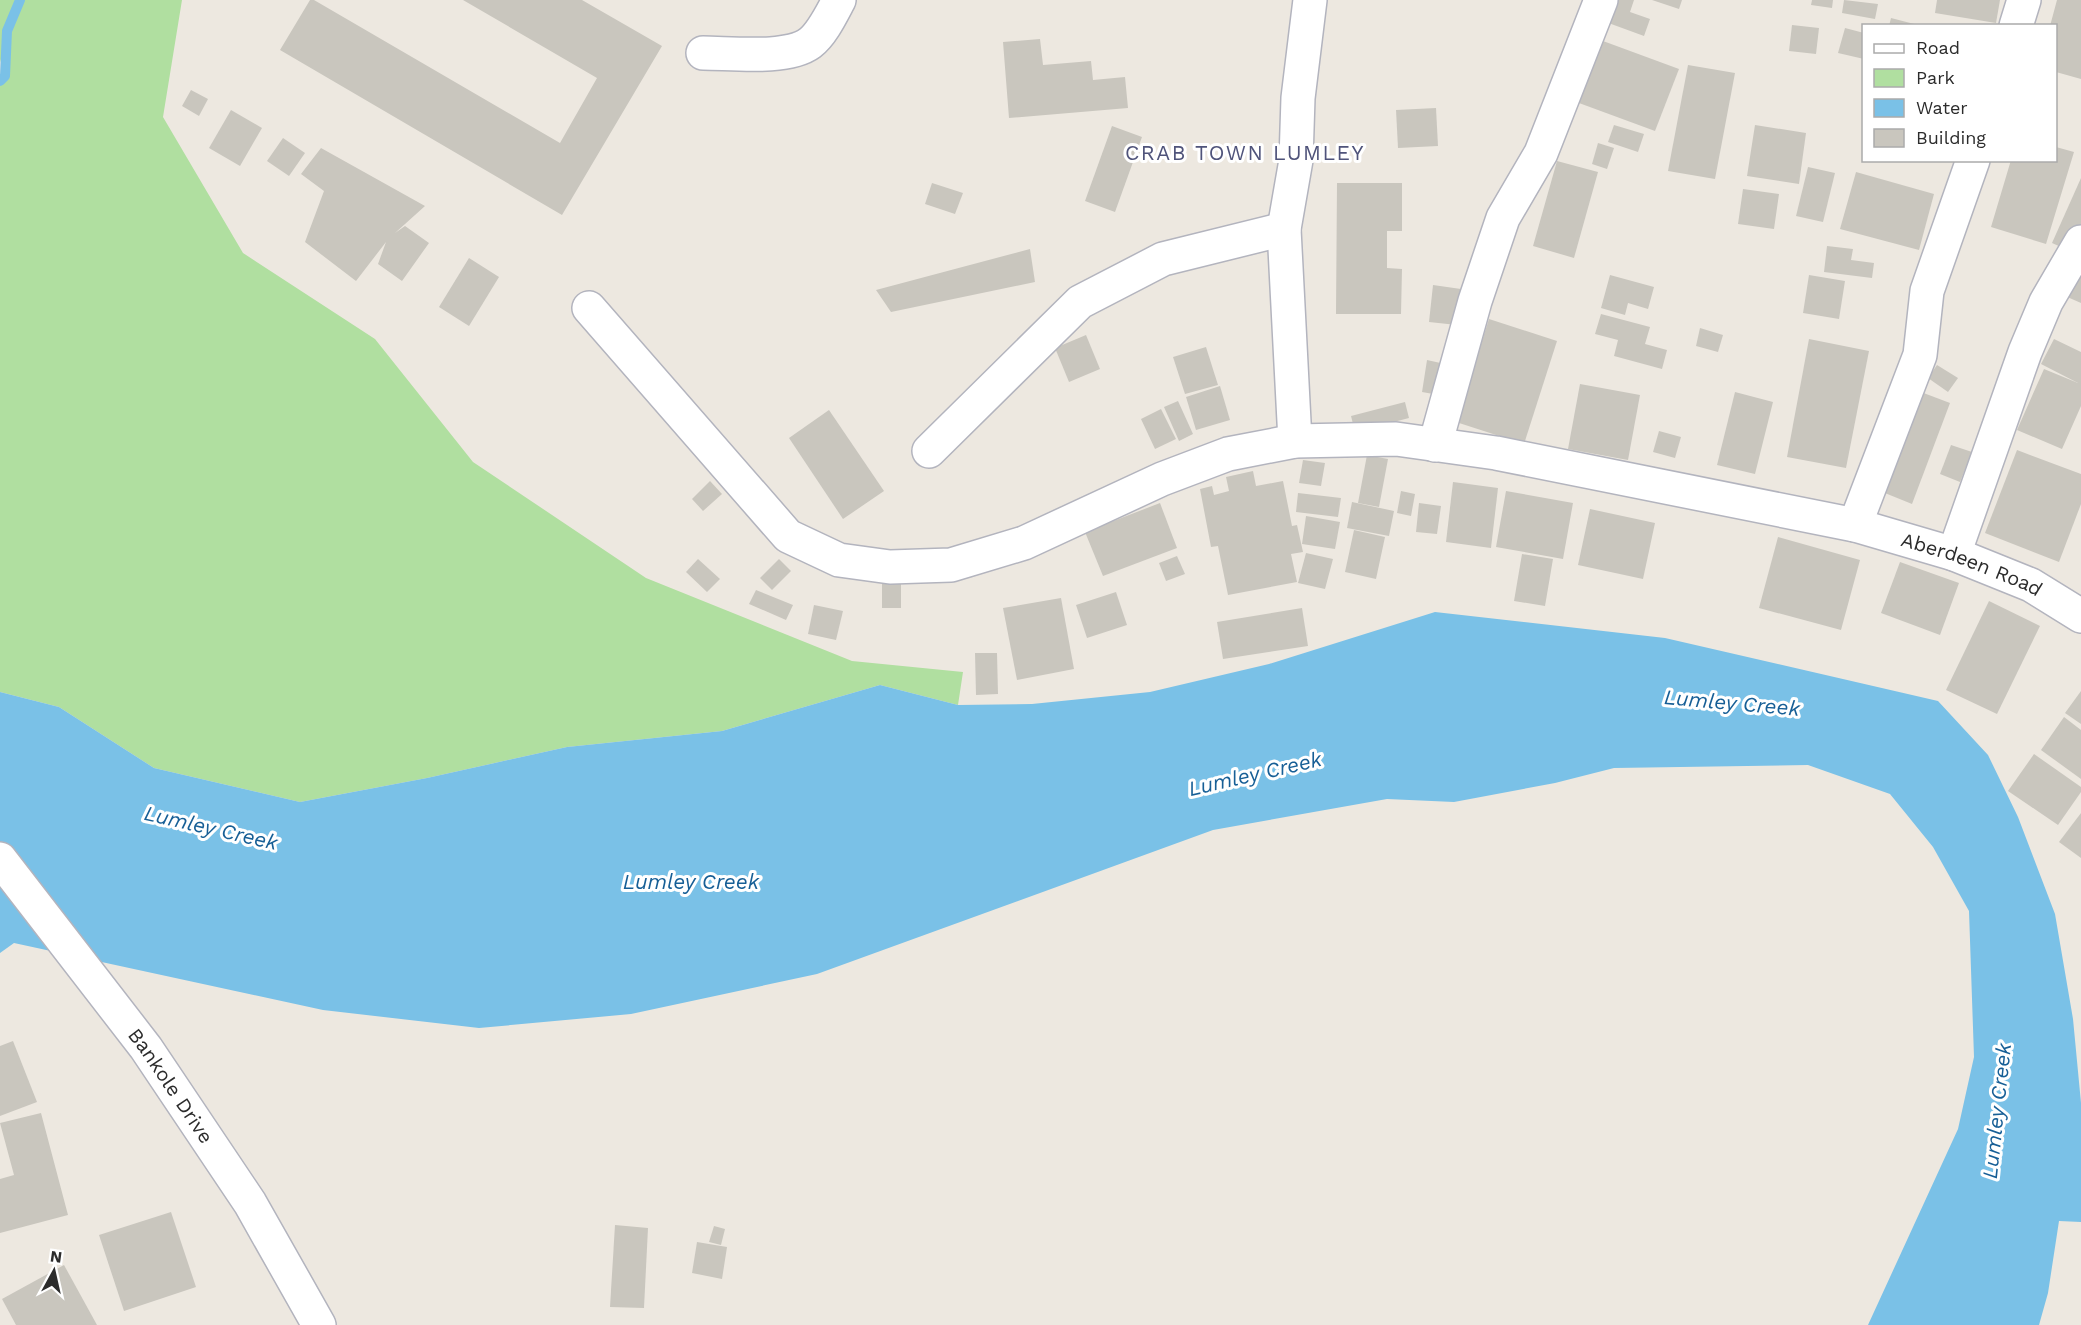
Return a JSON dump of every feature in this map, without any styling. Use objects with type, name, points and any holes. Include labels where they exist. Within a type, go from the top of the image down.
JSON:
[{"type":"street","points":[[702,53],[782,54],[791,51],[810,43],[828,20],[838,0]]},
{"type":"street","points":[[1295,441],[1284,229],[1296,160],[1298,98],[1310,0]]},
{"type":"street","points":[[1435,445],[1475,301],[1503,218],[1541,153],[1601,0]]},
{"type":"street","points":[[2017,24],[2024,0]]},
{"type":"street","points":[[1855,525],[1920,355],[1927,291],[1972,162]]},
{"type":"street","points":[[929,451],[1080,302],[1162,259],[1284,229]]},
{"type":"street","points":[[1954,554],[2025,352],[2046,302],[2081,242]]},
{"type":"street","name":"Aberdeen Road","points":[[589,308],[788,536],[839,560],[890,567],[951,565],[1024,543],[1162,479],[1228,453],[1295,441],[1396,440],[1496,453],[1855,525],[1954,554],[2031,585],[2081,616]]},
{"type":"street","name":"Bankole Drive","points":[[0,859],[146,1048],[250,1203],[320,1325]]},
{"type":"green space","points":[[0,0],[182,0],[163,117],[243,253],[375,339],[473,462],[646,578],[852,661],[963,672],[958,705],[880,685],[722,731],[567,747],[427,778],[300,802],[154,768],[59,707],[0,692],[0,82],[5,76],[0,59]]},
{"type":"water","name":"Lumley Creek","points":[[1435,612],[1665,638],[1938,701],[1988,755],[2018,817],[2055,914],[2073,1019],[2081,1103],[2081,1222],[2059,1221],[2048,1293],[2039,1325],[1868,1325],[1958,1129],[1974,1057],[1969,911],[1933,847],[1890,794],[1808,765],[1614,768],[1555,783],[1454,802],[1387,799],[1213,830],[817,974],[631,1014],[479,1028],[323,1010],[14,943],[0,953],[0,692],[59,707],[154,768],[300,802],[427,778],[567,747],[722,731],[880,685],[958,705],[1032,704],[1150,692],[1269,664]]},
{"type":"building","points":[[310,0],[314,0],[560,143],[597,78],[463,0],[582,0],[662,46],[562,215],[280,50]]},
{"type":"building","points":[[1610,0],[1634,0],[1630,12],[1650,19],[1644,36],[1603,21]]},
{"type":"building","points":[[1652,0],[1682,0],[1679,9]]},
{"type":"building","points":[[1812,0],[1833,0],[1832,8],[1811,5]]},
{"type":"building","points":[[1844,0],[1878,4],[1875,19],[1842,13]]},
{"type":"building","points":[[1937,0],[2000,0],[1996,23],[1935,13]]},
{"type":"building","points":[[2057,0],[2081,0],[2081,79],[2057,72],[2057,24],[2051,24]]},
{"type":"building","points":[[1891,18],[1914,24],[1890,24]]},
{"type":"building","points":[[1792,25],[1819,28],[1816,54],[1789,51]]},
{"type":"building","points":[[1845,28],[1862,32],[1862,59],[1838,53]]},
{"type":"building","points":[[1040,39],[1043,65],[1091,61],[1093,80],[1125,77],[1128,108],[1009,118],[1003,42]]},
{"type":"building","points":[[1603,41],[1679,69],[1655,131],[1579,103]]},
{"type":"building","points":[[1688,65],[1735,73],[1715,179],[1668,171]]},
{"type":"building","points":[[191,90],[208,99],[199,116],[182,106]]},
{"type":"building","points":[[1436,108],[1438,146],[1398,148],[1396,110]]},
{"type":"building","points":[[231,110],[262,128],[240,166],[209,148]]},
{"type":"building","points":[[1614,125],[1644,134],[1638,152],[1608,142]]},
{"type":"building","points":[[1755,125],[1806,133],[1799,184],[1747,176]]},
{"type":"building","points":[[1112,126],[1142,137],[1115,212],[1085,201]]},
{"type":"building","points":[[283,138],[305,153],[289,176],[267,161]]},
{"type":"building","points":[[1598,143],[1614,148],[1607,169],[1592,164]]},
{"type":"building","points":[[2057,147],[2074,152],[2046,244],[1991,227],[2010,162],[2057,162]]},
{"type":"building","points":[[321,148],[425,206],[395,233],[405,226],[429,243],[402,281],[378,264],[386,242],[356,281],[305,242],[324,191],[301,174]]},
{"type":"building","points":[[1557,161],[1598,172],[1574,258],[1533,246]]},
{"type":"building","points":[[1808,167],[1835,173],[1823,222],[1796,216]]},
{"type":"building","points":[[1856,172],[1934,194],[1919,250],[1840,229]]},
{"type":"building","points":[[2081,178],[2081,225],[2070,251],[2052,243]]},
{"type":"building","points":[[932,183],[963,193],[955,214],[925,204]]},
{"type":"building","points":[[1337,183],[1402,183],[1402,231],[1387,231],[1387,268],[1402,269],[1401,314],[1336,314]]},
{"type":"building","points":[[1743,189],[1779,194],[1774,229],[1738,224]]},
{"type":"building","points":[[1827,246],[1853,249],[1851,260],[1874,263],[1872,278],[1824,272]]},
{"type":"building","points":[[1030,249],[1035,282],[891,312],[876,290]]},
{"type":"building","points":[[469,258],[499,277],[469,326],[439,307]]},
{"type":"building","points":[[2075,272],[2081,275],[2081,303],[2065,296]]},
{"type":"building","points":[[1610,275],[1654,287],[1648,309],[1628,303],[1625,315],[1601,308]]},
{"type":"building","points":[[1809,275],[1845,281],[1839,319],[1803,313]]},
{"type":"building","points":[[1433,285],[1461,289],[1457,325],[1429,322]]},
{"type":"building","points":[[1601,314],[1650,327],[1645,344],[1667,350],[1662,369],[1614,356],[1618,340],[1595,334]]},
{"type":"building","points":[[1489,319],[1557,341],[1524,444],[1456,422]]},
{"type":"building","points":[[1700,328],[1723,335],[1718,352],[1696,346]]},
{"type":"building","points":[[1086,335],[1100,369],[1069,382],[1055,348]]},
{"type":"building","points":[[1809,339],[1869,351],[1846,468],[1787,457]]},
{"type":"building","points":[[2054,339],[2081,352],[2081,406],[2062,449],[2017,430],[2044,369],[2078,383],[2041,364]]},
{"type":"building","points":[[1206,347],[1218,385],[1185,394],[1173,357]]},
{"type":"building","points":[[1427,360],[1445,364],[1439,395],[1422,392]]},
{"type":"building","points":[[1937,365],[1958,378],[1948,392],[1928,378]]},
{"type":"building","points":[[1580,384],[1640,395],[1628,460],[1568,449]]},
{"type":"building","points":[[1220,386],[1230,420],[1196,430],[1186,397]]},
{"type":"building","points":[[1913,389],[1950,403],[1912,504],[1875,489]]},
{"type":"building","points":[[1735,392],[1773,402],[1755,474],[1717,465]]},
{"type":"building","points":[[1178,401],[1193,434],[1179,441],[1164,407]]},
{"type":"building","points":[[1405,402],[1409,418],[1355,432],[1351,416]]},
{"type":"building","points":[[1161,409],[1176,439],[1155,449],[1141,419]]},
{"type":"building","points":[[829,410],[884,491],[843,519],[789,438]]},
{"type":"building","points":[[1659,431],[1681,437],[1675,458],[1653,452]]},
{"type":"building","points":[[1951,445],[1972,452],[1960,482],[1940,474]]},
{"type":"building","points":[[2017,450],[2081,474],[2081,504],[2059,562],[1985,533]]},
{"type":"building","points":[[1367,455],[1388,459],[1379,507],[1358,503]]},
{"type":"building","points":[[1303,460],[1325,463],[1321,486],[1299,483]]},
{"type":"building","points":[[1253,471],[1256,486],[1283,481],[1292,526],[1297,525],[1303,552],[1291,554],[1297,582],[1228,595],[1218,546],[1211,547],[1200,489],[1212,486],[1214,495],[1229,491],[1226,477]]},
{"type":"building","points":[[710,481],[722,494],[703,511],[692,499]]},
{"type":"building","points":[[1453,482],[1498,488],[1491,548],[1446,542]]},
{"type":"building","points":[[1401,491],[1415,494],[1411,516],[1397,513]]},
{"type":"building","points":[[1506,491],[1573,503],[1563,559],[1496,547]]},
{"type":"building","points":[[1298,493],[1341,498],[1338,517],[1296,512]]},
{"type":"building","points":[[1352,502],[1394,511],[1389,536],[1347,528]]},
{"type":"building","points":[[1160,503],[1177,548],[1103,576],[1085,532]]},
{"type":"building","points":[[1419,503],[1441,506],[1437,534],[1416,532]]},
{"type":"building","points":[[1590,509],[1655,523],[1643,579],[1578,565]]},
{"type":"building","points":[[1306,516],[1340,522],[1335,549],[1302,544]]},
{"type":"building","points":[[1354,530],[1385,537],[1376,579],[1345,572]]},
{"type":"building","points":[[1778,537],[1860,560],[1841,630],[1759,608]]},
{"type":"building","points":[[1306,553],[1333,559],[1325,589],[1298,583]]},
{"type":"building","points":[[1522,554],[1553,559],[1545,606],[1514,601]]},
{"type":"building","points":[[1177,556],[1185,574],[1166,581],[1159,563]]},
{"type":"building","points":[[698,559],[720,579],[707,592],[686,572]]},
{"type":"building","points":[[779,559],[791,571],[772,590],[760,578]]},
{"type":"building","points":[[1900,562],[1959,583],[1940,635],[1881,613]]},
{"type":"building","points":[[882,578],[901,579],[901,608],[882,608]]},
{"type":"building","points":[[756,590],[793,605],[786,620],[749,604]]},
{"type":"building","points":[[1116,592],[1127,625],[1087,638],[1076,605]]},
{"type":"building","points":[[1061,598],[1074,669],[1017,680],[1003,608]]},
{"type":"building","points":[[1989,601],[2040,626],[1997,714],[1946,690]]},
{"type":"building","points":[[814,605],[843,611],[836,640],[808,634]]},
{"type":"building","points":[[1302,608],[1308,646],[1223,659],[1217,622]]},
{"type":"building","points":[[975,653],[997,653],[998,694],[976,695]]},
{"type":"building","points":[[2081,691],[2081,724],[2065,713]]},
{"type":"building","points":[[2064,717],[2081,730],[2081,779],[2041,750]]},
{"type":"building","points":[[2034,754],[2081,787],[2081,792],[2058,825],[2008,791]]},
{"type":"building","points":[[2081,813],[2081,858],[2059,842]]},
{"type":"building","points":[[13,1041],[37,1102],[0,1116],[0,1046]]},
{"type":"building","points":[[41,1113],[68,1215],[0,1233],[0,1179],[14,1175],[0,1123]]},
{"type":"building","points":[[171,1212],[196,1287],[124,1311],[99,1235]]},
{"type":"building","points":[[615,1225],[648,1228],[644,1308],[610,1307]]},
{"type":"building","points":[[714,1226],[725,1229],[721,1245],[709,1242]]},
{"type":"building","points":[[697,1242],[727,1247],[722,1279],[692,1273]]},
{"type":"building","points":[[64,1265],[97,1325],[16,1325],[2,1299]]},
{"type":"waterway","points":[[0,81],[5,76],[7,31],[20,0]]},
{"type":"district","name":"CRAB TOWN LUMLEY","points":[[1245,153]]}]
